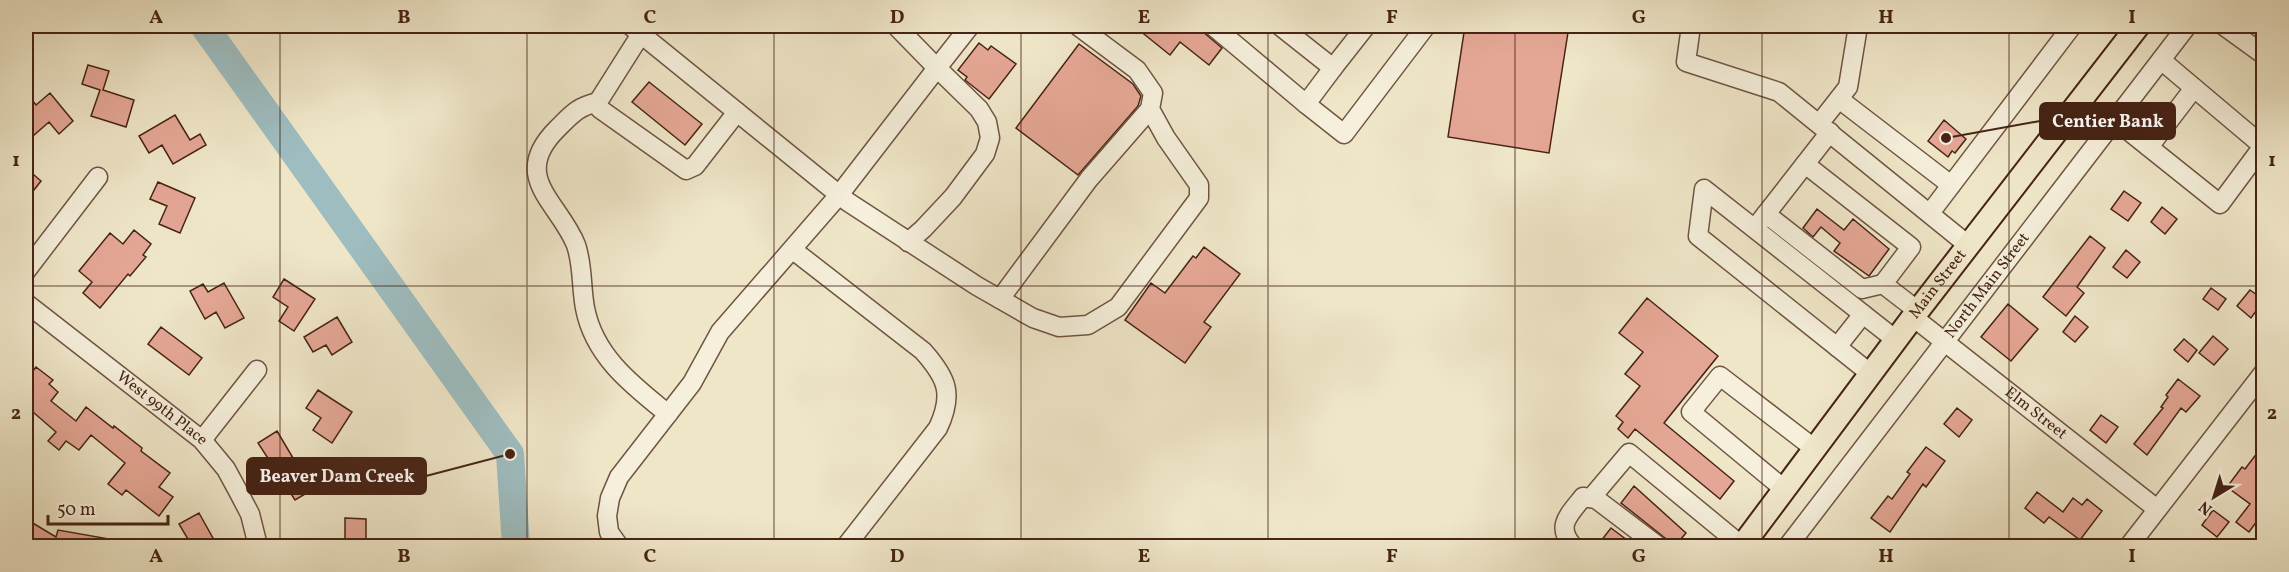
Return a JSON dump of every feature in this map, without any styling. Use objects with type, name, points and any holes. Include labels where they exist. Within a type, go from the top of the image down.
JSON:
[{"type":"main road","name":"Main Street","points":[[1742,546],[1915,314],[2138,26]]},
{"type":"street","points":[[896,26],[979,109],[987,123],[990,138],[985,154],[953,197],[908,242]]},
{"type":"street","points":[[619,546],[609,532],[607,516],[610,498],[619,477],[692,383],[720,332],[839,195],[970,26]]},
{"type":"street","points":[[1000,299],[1089,179],[1150,109],[1154,93],[1137,70],[1078,26]]},
{"type":"street","points":[[1213,26],[1344,134],[1426,26]]},
{"type":"street","points":[[1280,26],[1333,68]]},
{"type":"street","points":[[1691,26],[1686,62],[1779,92],[1968,245]]},
{"type":"street","points":[[1755,229],[1805,164],[1839,99],[1848,87],[1858,26]]},
{"type":"street","points":[[1930,213],[2072,26]]},
{"type":"street","name":"North Main Street","points":[[1788,546],[2187,26]]},
{"type":"street","points":[[2224,26],[2264,55]]},
{"type":"street","points":[[1306,104],[1361,27]]},
{"type":"street","points":[[737,112],[695,166],[686,170],[600,109],[598,102],[636,30],[737,112],[839,195],[908,242],[1000,299],[1033,318],[1059,327],[1088,325],[1118,307],[1198,198],[1199,185],[1166,138],[1150,109]]},
{"type":"street","points":[[2115,120],[2220,204],[2232,189],[2263,146],[2161,60]]},
{"type":"street","points":[[2149,147],[2196,90]]},
{"type":"street","points":[[1839,99],[1951,185]]},
{"type":"street","points":[[598,102],[582,106],[549,137],[541,150],[537,167],[539,184],[548,201],[572,234],[579,254],[585,309],[601,350],[617,370],[668,414]]},
{"type":"street","points":[[1766,214],[1862,288],[1883,284],[1911,247],[1805,164]]},
{"type":"street","points":[[26,271],[98,177]]},
{"type":"street","points":[[1870,375],[1698,236],[1704,189],[1896,340]]},
{"type":"street","points":[[792,250],[923,351],[939,369],[947,392],[945,413],[938,428],[846,546]]},
{"type":"street","name":"Elm Street","points":[[1883,284],[1945,342],[2157,509]]},
{"type":"street","name":"West 99th Place","points":[[26,303],[202,440],[226,469],[239,493],[250,514],[258,546]]},
{"type":"street","points":[[1837,347],[1863,314]]},
{"type":"street","points":[[202,440],[257,370]]},
{"type":"street","points":[[2128,546],[2264,372]]},
{"type":"street","points":[[1784,489],[1691,412],[1720,376],[1815,449]]},
{"type":"street","points":[[1591,498],[1629,453],[1742,546]]},
{"type":"street","points":[[1573,546],[1565,537],[1564,523],[1583,497],[1596,499],[1658,546]]},
{"type":"building","points":[[1134,26],[1196,26],[1222,48],[1209,65],[1180,42],[1170,55]]},
{"type":"building","points":[[1465,26],[1569,26],[1549,153],[1448,137]]},
{"type":"building","points":[[979,43],[988,50],[991,46],[1016,64],[989,99],[965,80],[967,77],[958,70]]},
{"type":"building","points":[[1079,44],[1133,84],[1141,96],[1138,106],[1078,175],[1016,128]]},
{"type":"building","points":[[88,65],[109,71],[103,90],[134,100],[126,127],[91,116],[100,90],[82,84]]},
{"type":"building","points":[[649,82],[702,124],[685,145],[632,102]]},
{"type":"building","points":[[26,92],[36,105],[50,93],[73,121],[59,134],[49,122],[26,142]]},
{"type":"building","points":[[175,115],[190,140],[200,134],[206,145],[173,164],[162,145],[149,153],[139,136]]},
{"type":"building","points":[[1944,120],[1966,139],[1955,153],[1952,151],[1948,157],[1928,141]]},
{"type":"building","points":[[26,168],[41,181],[26,200]]},
{"type":"building","points":[[158,182],[195,198],[180,233],[159,224],[167,206],[150,199]]},
{"type":"building","points":[[2124,191],[2141,203],[2128,221],[2111,209]]},
{"type":"building","points":[[2162,207],[2177,219],[2165,234],[2151,222]]},
{"type":"building","points":[[1817,209],[1844,230],[1853,219],[1889,249],[1869,276],[1834,251],[1840,243],[1821,227],[1813,237],[1803,228]]},
{"type":"building","points":[[134,230],[151,244],[143,255],[146,257],[130,276],[128,274],[100,308],[83,293],[92,282],[79,271],[110,233],[123,244]]},
{"type":"building","points":[[2090,236],[2105,248],[2077,287],[2084,293],[2066,316],[2043,297]]},
{"type":"building","points":[[1204,247],[1240,274],[1204,322],[1211,327],[1185,363],[1125,320],[1151,283],[1165,293],[1193,256],[1196,258]]},
{"type":"building","points":[[2126,250],[2140,262],[2127,278],[2113,267]]},
{"type":"building","points":[[284,279],[315,299],[294,331],[279,321],[288,307],[273,297]]},
{"type":"building","points":[[224,283],[244,318],[225,328],[216,312],[205,319],[190,291],[203,284],[208,292]]},
{"type":"building","points":[[2211,288],[2226,299],[2218,310],[2203,299]]},
{"type":"building","points":[[2250,290],[2264,300],[2251,318],[2237,306]]},
{"type":"building","points":[[1647,298],[1718,356],[1664,423],[1734,481],[1720,499],[1635,429],[1628,438],[1618,429],[1623,422],[1616,416],[1640,386],[1625,374],[1643,352],[1619,333]]},
{"type":"building","points":[[2008,304],[2038,329],[2011,361],[1981,337]]},
{"type":"building","points":[[2075,316],[2088,327],[2075,342],[2063,332]]},
{"type":"building","points":[[337,317],[352,342],[332,355],[326,345],[313,352],[304,337]]},
{"type":"building","points":[[161,327],[202,358],[189,375],[148,344]]},
{"type":"building","points":[[2213,336],[2228,349],[2214,365],[2199,353]]},
{"type":"building","points":[[2184,339],[2197,350],[2188,362],[2174,350]]},
{"type":"building","points":[[36,367],[53,380],[49,384],[58,392],[51,401],[76,421],[86,407],[142,448],[141,451],[170,473],[159,487],[173,497],[159,516],[126,490],[122,495],[108,484],[125,463],[91,435],[79,450],[66,441],[59,450],[48,441],[56,432],[26,406],[26,380]]},
{"type":"building","points":[[2178,379],[2200,396],[2186,412],[2181,408],[2147,455],[2134,444],[2163,408],[2161,407],[2168,397],[2166,395]]},
{"type":"building","points":[[318,390],[352,412],[332,443],[313,430],[321,418],[306,408]]},
{"type":"building","points":[[1957,408],[1972,420],[1959,437],[1944,424]]},
{"type":"building","points":[[2101,415],[2118,427],[2106,443],[2090,430]]},
{"type":"building","points":[[277,431],[312,490],[295,500],[258,443]]},
{"type":"building","points":[[2264,444],[2264,526],[2257,521],[2249,532],[2236,522],[2250,504],[2227,487],[2242,467],[2245,469]]},
{"type":"building","points":[[1926,447],[1945,461],[1926,487],[1923,484],[1890,532],[1871,518],[1888,496],[1892,499],[1910,474],[1907,472]]},
{"type":"building","points":[[1634,486],[1686,533],[1675,546],[1621,503]]},
{"type":"building","points":[[2037,492],[2063,512],[2073,498],[2082,505],[2087,499],[2102,511],[2080,540],[2049,517],[2044,523],[2025,508]]},
{"type":"building","points":[[2213,510],[2229,522],[2217,537],[2202,525]]},
{"type":"building","points":[[199,513],[214,540],[202,546],[192,546],[179,524]]},
{"type":"building","points":[[345,518],[366,519],[366,540],[345,539]]},
{"type":"building","points":[[26,519],[56,537],[58,530],[115,540],[114,546],[26,546]]},
{"type":"building","points":[[1611,528],[1635,546],[1597,546]]},
{"type":"waterway","points":[[204,26],[510,454],[516,546]]},
{"type":"place","name":"Centier Bank","points":[[1946,138]]},
{"type":"place","name":"Beaver Dam Creek","points":[[510,454]]}]
